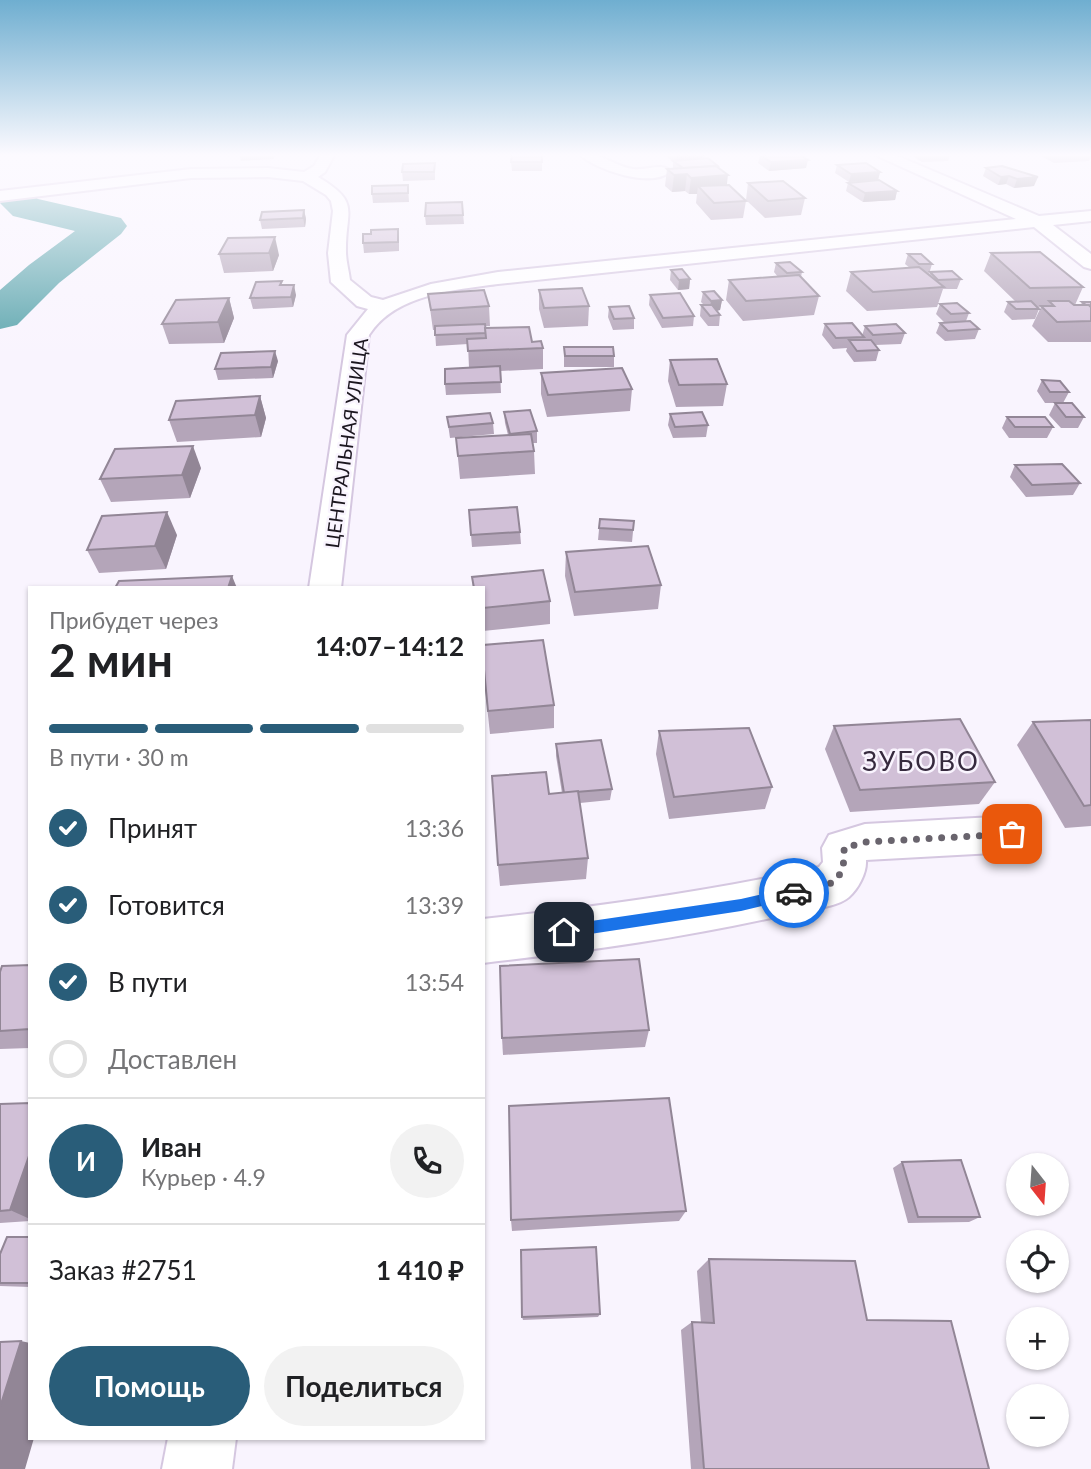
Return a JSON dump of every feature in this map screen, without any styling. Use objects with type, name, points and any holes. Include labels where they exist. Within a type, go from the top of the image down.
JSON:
[{"type":"street","points":[[340,223],[337,253],[341,282],[363,302],[387,307],[434,289],[498,278],[1033,223]]},
{"type":"street","points":[[1039,223],[1091,263]]},
{"type":"street","name":"ЦЕНТРАЛЬНАЯ УЛИЦА","points":[[325,586],[358,335],[372,316],[387,307]]},
{"type":"street","points":[[485,941],[591,929],[741,905],[832,884],[845,868],[844,848],[865,842],[1012,834]]},
{"type":"street","points":[[197,1469],[202,1440]]},
{"type":"building","points":[[398,229],[398,242],[363,243],[363,234],[371,234],[371,230]]},
{"type":"building","points":[[275,237],[269,253],[219,254],[228,238]]},
{"type":"building","points":[[1040,252],[1083,287],[1030,288],[991,253]]},
{"type":"building","points":[[908,254],[921,254],[932,264],[919,264]]},
{"type":"building","points":[[790,262],[802,272],[787,273],[776,263]]},
{"type":"building","points":[[919,267],[944,287],[873,292],[851,272]]},
{"type":"building","points":[[682,269],[690,279],[679,280],[671,270]]},
{"type":"building","points":[[952,271],[961,279],[938,280],[930,272]]},
{"type":"building","points":[[799,275],[819,296],[746,301],[729,280]]},
{"type":"building","points":[[282,281],[280,285],[294,285],[291,297],[250,298],[256,282]]},
{"type":"building","points":[[582,288],[589,306],[544,308],[539,290]]},
{"type":"building","points":[[484,290],[489,306],[431,310],[428,294]]},
{"type":"building","points":[[714,291],[722,300],[711,301],[703,292]]},
{"type":"building","points":[[680,293],[694,316],[663,318],[650,295]]},
{"type":"building","points":[[229,298],[218,322],[162,324],[176,300]]},
{"type":"building","points":[[1031,301],[1039,309],[1016,309],[1008,302]]},
{"type":"building","points":[[1049,301],[1089,305],[1091,321],[1057,322],[1041,306],[1054,306]]},
{"type":"building","points":[[957,303],[969,313],[951,314],[940,304]]},
{"type":"building","points":[[701,305],[712,305],[720,315],[710,316]]},
{"type":"building","points":[[629,306],[634,318],[614,319],[609,307]]},
{"type":"building","points":[[970,321],[979,329],[948,331],[940,323]]},
{"type":"building","points":[[852,323],[864,337],[836,338],[825,324]]},
{"type":"building","points":[[485,324],[486,333],[435,335],[435,326]]},
{"type":"building","points":[[896,324],[905,333],[873,335],[865,326]]},
{"type":"building","points":[[529,327],[532,342],[541,341],[543,348],[468,351],[467,339],[486,338],[485,328]]},
{"type":"building","points":[[849,340],[871,340],[879,350],[857,351]]},
{"type":"building","points":[[564,347],[613,347],[614,356],[565,356]]},
{"type":"building","points":[[275,351],[271,367],[215,369],[221,353]]},
{"type":"building","points":[[717,359],[727,384],[679,385],[670,360]]},
{"type":"building","points":[[500,366],[501,382],[445,384],[445,369]]},
{"type":"building","points":[[622,368],[632,389],[548,395],[541,373]]},
{"type":"building","points":[[1042,380],[1060,381],[1069,392],[1050,392]]},
{"type":"building","points":[[260,396],[255,415],[169,420],[176,401]]},
{"type":"building","points":[[1055,403],[1072,403],[1084,417],[1066,417]]},
{"type":"building","points":[[530,410],[537,431],[510,434],[504,412]]},
{"type":"building","points":[[702,412],[708,425],[675,427],[670,414]]},
{"type":"building","points":[[490,413],[493,423],[449,427],[447,417]]},
{"type":"building","points":[[1007,417],[1045,417],[1053,427],[1015,427]]},
{"type":"building","points":[[531,434],[534,451],[458,456],[456,438]]},
{"type":"building","points":[[193,446],[182,475],[100,479],[115,449]]},
{"type":"building","points":[[1062,464],[1080,483],[1032,485],[1015,465]]},
{"type":"building","points":[[517,507],[520,532],[471,535],[469,510]]},
{"type":"building","points":[[167,512],[155,546],[87,550],[102,516]]},
{"type":"building","points":[[600,519],[634,521],[633,530],[599,528]]},
{"type":"building","points":[[648,546],[661,585],[575,592],[566,552]]},
{"type":"building","points":[[543,570],[550,601],[485,608],[485,586],[474,586],[472,577]]},
{"type":"building","points":[[232,576],[229,586],[116,586],[119,581]]},
{"type":"building","points":[[543,640],[554,705],[488,711],[485,645]]},
{"type":"building","points":[[960,719],[995,782],[860,790],[834,726]]},
{"type":"building","points":[[1091,720],[1091,805],[1084,806],[1033,722]]},
{"type":"building","points":[[749,728],[772,787],[674,797],[659,731]]},
{"type":"building","points":[[601,740],[612,789],[564,793],[556,744]]},
{"type":"building","points":[[546,772],[549,794],[578,791],[588,858],[498,865],[492,776]]},
{"type":"building","points":[[639,959],[649,1030],[502,1038],[500,966]]},
{"type":"building","points":[[28,965],[28,1029],[0,1031],[2,966]]},
{"type":"building","points":[[669,1098],[686,1211],[511,1220],[509,1106]]},
{"type":"building","points":[[28,1103],[28,1159],[10,1210],[0,1211],[0,1104]]},
{"type":"building","points":[[961,1160],[980,1217],[918,1217],[902,1162]]},
{"type":"building","points":[[7,1237],[28,1237],[28,1283],[0,1283],[0,1254]]},
{"type":"building","points":[[596,1247],[600,1314],[522,1317],[521,1250]]},
{"type":"building","points":[[709,1259],[855,1261],[867,1320],[951,1321],[989,1469],[704,1469],[692,1322],[714,1323]]},
{"type":"building","points":[[21,1341],[0,1407],[0,1342]]},
{"type":"waterway","points":[[0,315],[44,274],[107,226],[91,223]]},
{"type":"way so far","points":[[794,893],[832,884],[845,868],[844,848],[865,842],[1012,834]]},
{"type":"district","name":"ЗУБОВО","points":[[921,761]]},
{"type":"route","points":[[564,932],[741,905],[794,893]]}]
